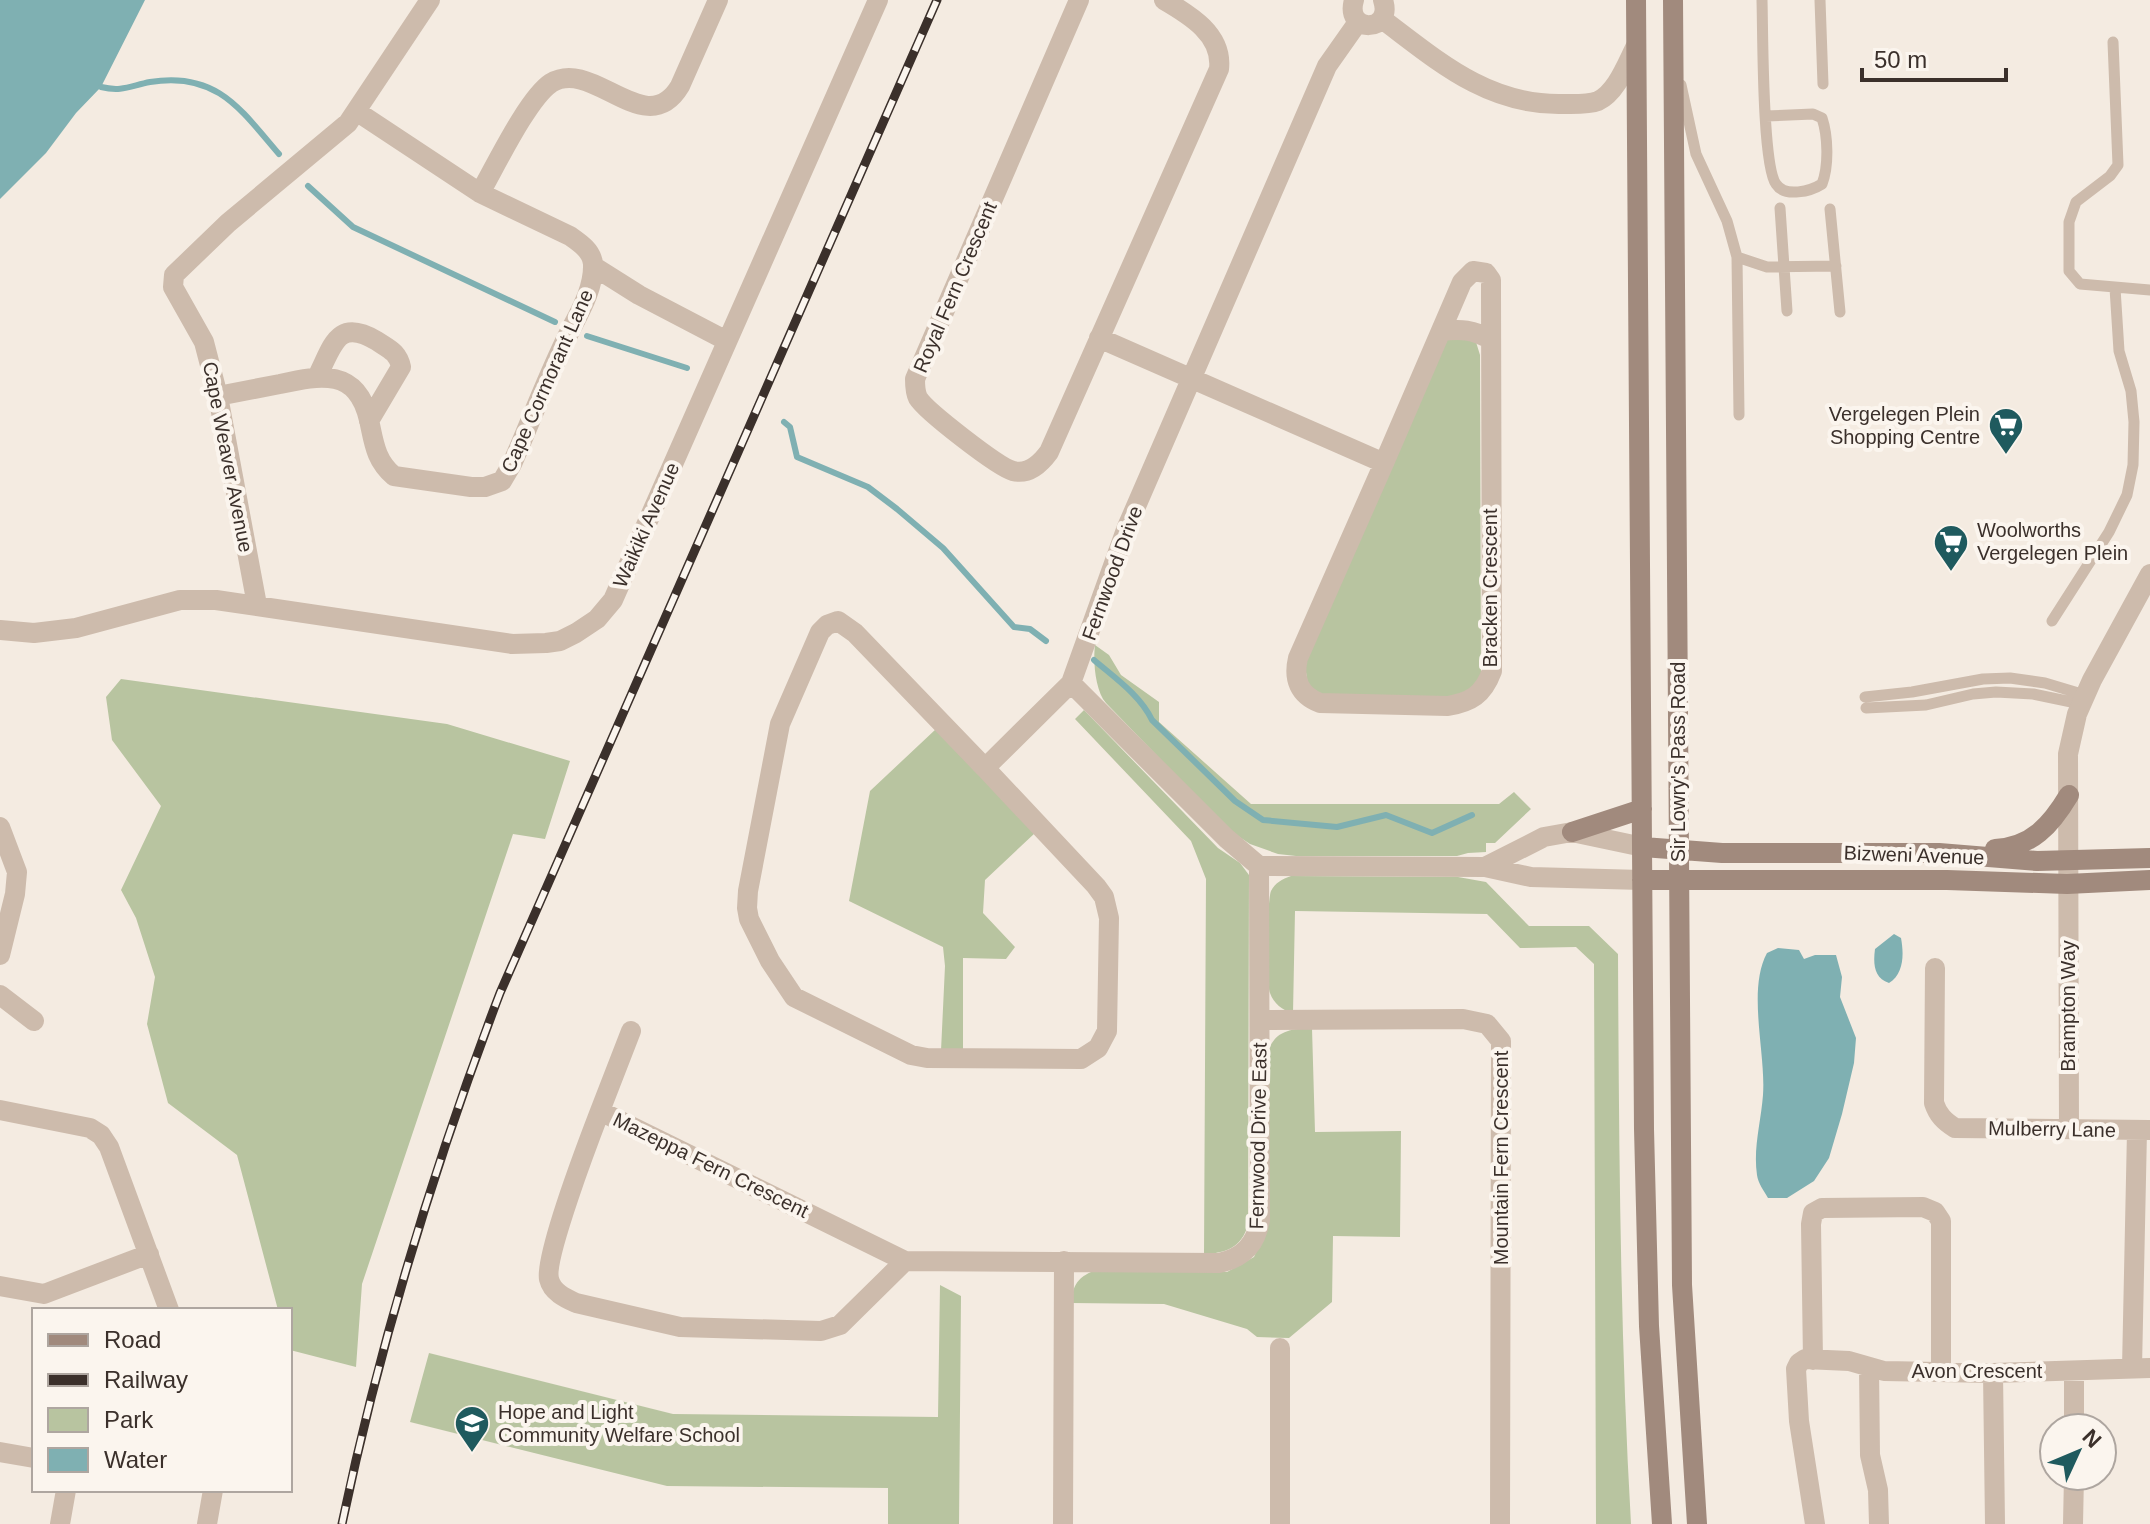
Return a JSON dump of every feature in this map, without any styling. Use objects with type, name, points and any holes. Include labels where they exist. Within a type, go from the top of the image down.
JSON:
[{"type":"main road","name":"Sir Lowry's Pass Road","points":[[1636,0],[1644,1129],[1649,1311],[1662,1524]]},
{"type":"main road","name":"Sir Lowry's Pass Road","points":[[1673,0],[1682,1285],[1697,1524]]},
{"type":"main road","points":[[1939,853],[2010,848],[2024,844],[2051,822],[2069,795]]},
{"type":"main road","points":[[1572,832],[1642,809]]},
{"type":"main road","name":"Bizweni Avenue","points":[[1643,847],[1722,853],[1939,853],[2037,861],[2150,858]]},
{"type":"main road","name":"Bizweni Avenue","points":[[1642,880],[1947,880],[2067,884],[2150,880]]},
{"type":"street","points":[[356,111],[430,0]]},
{"type":"street","points":[[480,193],[537,97],[556,81],[581,79],[642,106],[657,106],[670,99],[680,86],[718,0]]},
{"type":"street","name":"Waikiki Avenue","points":[[0,630],[34,633],[76,628],[180,600],[257,605],[512,644],[560,641],[597,619],[613,600],[878,0]]},
{"type":"street","name":"Royal Fern Crescent","points":[[1079,0],[918,366],[915,388],[919,399],[932,413],[996,463],[1012,471],[1029,470],[1041,463],[1049,452],[1219,69],[1217,45],[1208,31],[1164,0]]},
{"type":"street","points":[[1354,0],[1352,11],[1358,22],[1371,25],[1384,5],[1443,64],[1486,90],[1527,102],[1597,101],[1616,84],[1636,46]]},
{"type":"street","name":"Fernwood Drive","points":[[1071,683],[1127,527],[1191,378],[1327,66],[1358,22]]},
{"type":"street","name":"Cape Cormorant Lane","points":[[218,396],[332,376],[350,385],[362,400],[375,451],[382,466],[394,476],[471,487],[485,487],[502,481],[584,303],[593,266],[592,257],[570,236],[480,193],[356,111]]},
{"type":"street","name":"Cape Weaver Avenue","points":[[257,605],[218,396],[204,342],[173,287],[174,275],[228,223],[348,123],[356,111]]},
{"type":"street","points":[[593,266],[639,295],[727,341]]},
{"type":"street","name":"Bracken Crescent","points":[[1478,270],[1486,273],[1491,280],[1492,671],[1481,693],[1464,703],[1448,706],[1320,703],[1310,699],[1300,689],[1295,670],[1298,658],[1441,331],[1467,274],[1478,270]]},
{"type":"street","points":[[317,377],[335,341],[345,333],[355,330],[362,332],[396,353],[401,367],[369,421]]},
{"type":"street","points":[[1441,331],[1473,331],[1491,340]]},
{"type":"street","points":[[1099,338],[1384,463]]},
{"type":"street","name":"Brampton Way","points":[[2069,1129],[2068,754],[2083,700],[2150,574]]},
{"type":"street","points":[[838,621],[855,633],[985,768],[1096,886],[1107,905],[1107,1031],[1098,1048],[1081,1059],[927,1058],[911,1055],[794,997],[770,961],[749,919],[748,891],[780,724],[820,632],[827,625],[838,621]]},
{"type":"street","points":[[985,768],[1071,683],[1226,838],[1259,866],[1485,867],[1531,877],[1642,880]]},
{"type":"street","points":[[0,827],[17,872],[15,894],[0,955]]},
{"type":"street","points":[[1485,867],[1544,837],[1572,832],[1643,847]]},
{"type":"street","name":"Fernwood Drive East","points":[[905,1261],[1219,1263],[1241,1255],[1250,1246],[1257,1237],[1260,1220],[1259,866]]},
{"type":"street","name":"Mulberry Lane","points":[[1935,968],[1934,1103],[1942,1119],[1955,1128],[2144,1130]]},
{"type":"street","points":[[0,995],[34,1021]]},
{"type":"street","name":"Mountain Fern Crescent","points":[[1261,1020],[1463,1019],[1487,1024],[1501,1041],[1500,1524]]},
{"type":"street","points":[[600,1111],[631,1031]]},
{"type":"street","points":[[0,1110],[90,1128],[101,1135],[109,1147],[168,1308]]},
{"type":"street","name":"Mazeppa Fern Crescent","points":[[600,1111],[905,1261],[840,1325],[821,1331],[680,1327],[593,1308],[561,1295],[549,1279],[549,1266],[582,1158],[600,1111]]},
{"type":"street","points":[[2141,1368],[2144,1130]]},
{"type":"street","points":[[1815,1524],[1797,1407],[1796,1369],[1809,1359],[1813,1213],[1822,1208],[1923,1207],[1935,1212],[1941,1221],[1941,1372]]},
{"type":"street","points":[[0,1286],[44,1294],[149,1254]]},
{"type":"street","points":[[1063,1524],[1064,1261]]},
{"type":"street","points":[[1280,1348],[1280,1524]]},
{"type":"street","name":"Avon Crescent","points":[[1809,1359],[1849,1361],[1884,1371],[1993,1373],[2141,1368]]},
{"type":"street","points":[[1869,1367],[1871,1467],[1878,1490],[1879,1524]]},
{"type":"street","points":[[2074,1371],[2074,1412]]},
{"type":"street","points":[[1993,1373],[1995,1524]]},
{"type":"street","points":[[0,1452],[32,1458]]},
{"type":"street","points":[[60,1524],[66,1492]]},
{"type":"street","points":[[207,1524],[213,1492]]},
{"type":"street","points":[[2073,1524],[2074,1492]]},
{"type":"lane","points":[[1762,0],[1766,116],[1769,165],[1776,185],[1782,189],[1794,192],[1822,184],[1826,175],[1822,118],[1813,114],[1766,116]]},
{"type":"lane","points":[[1820,0],[1823,84]]},
{"type":"lane","points":[[2113,42],[2118,165],[2110,176],[2076,202],[2069,222],[2069,271],[2080,284],[2150,290]]},
{"type":"lane","points":[[1674,53],[1696,154],[1727,221],[1737,257],[1739,415]]},
{"type":"lane","points":[[1780,208],[1787,311]]},
{"type":"lane","points":[[1830,209],[1840,312]]},
{"type":"lane","points":[[1737,257],[1767,267],[1836,266]]},
{"type":"lane","points":[[2052,621],[2109,532],[2127,495],[2133,465],[2131,391],[2119,351],[2115,288]]},
{"type":"lane","points":[[1866,702],[1983,679],[2010,678],[2045,683],[2083,700]]},
{"type":"green space","points":[[1452,336],[1476,342],[1480,355],[1481,675],[1474,687],[1453,698],[1325,697],[1308,685],[1304,660],[1447,340]]},
{"type":"green space","points":[[1095,645],[1109,655],[1121,675],[1159,702],[1159,722],[1251,804],[1499,804],[1514,792],[1531,809],[1495,843],[1486,843],[1486,852],[1457,856],[1296,856],[1278,854],[1250,844],[1229,830],[1106,703],[1099,691]]},
{"type":"green space","points":[[121,679],[447,724],[570,761],[545,839],[513,834],[362,1284],[356,1367],[292,1351],[292,1308],[277,1308],[237,1155],[168,1103],[147,1024],[155,977],[136,918],[121,890],[161,806],[112,740],[106,697]]},
{"type":"green space","points":[[1084,710],[1218,848],[1240,863],[1249,875],[1248,1225],[1237,1244],[1219,1252],[1204,1254],[1206,879],[1191,841],[1075,719]]},
{"type":"green space","points":[[936,729],[1035,833],[985,880],[983,913],[1015,947],[1006,959],[963,958],[963,1051],[941,1051],[943,947],[849,901],[870,791]]},
{"type":"green space","points":[[1291,876],[1458,877],[1486,882],[1529,926],[1589,926],[1618,954],[1622,1310],[1631,1524],[1596,1524],[1594,964],[1576,947],[1520,948],[1487,914],[1295,911],[1293,1013],[1279,1006],[1272,997],[1268,959],[1271,891]]},
{"type":"green space","points":[[1312,1028],[1315,1132],[1401,1131],[1400,1237],[1333,1236],[1332,1302],[1289,1338],[1257,1337],[1247,1329],[1164,1304],[1071,1303],[1076,1284],[1091,1272],[1227,1272],[1254,1257],[1266,1229],[1268,1052],[1279,1035],[1291,1030]]},
{"type":"green space","points":[[940,1285],[961,1296],[959,1524],[888,1524],[888,1488],[667,1486],[410,1422],[429,1353],[673,1414],[938,1417]]},
{"type":"water","points":[[0,0],[145,0],[101,87],[76,113],[46,153],[0,199]]},
{"type":"water","points":[[1894,934],[1901,938],[1902,957],[1898,974],[1889,983],[1877,974],[1874,955],[1875,949]]},
{"type":"water","points":[[1778,948],[1799,950],[1804,959],[1815,955],[1836,955],[1842,977],[1840,997],[1856,1038],[1854,1063],[1829,1158],[1814,1181],[1787,1198],[1768,1198],[1759,1181],[1756,1165],[1763,1095],[1758,985],[1767,953]]},
{"type":"waterway","points":[[101,87],[120,89],[173,80],[210,88],[239,109],[279,154]]},
{"type":"waterway","points":[[308,186],[353,227],[555,322]]},
{"type":"waterway","points":[[587,336],[687,368]]},
{"type":"waterway","points":[[784,422],[790,427],[797,457],[868,487],[943,548],[1014,627],[1030,629],[1046,641]]},
{"type":"waterway","points":[[1094,660],[1134,695],[1152,720],[1235,801],[1263,820],[1337,827],[1386,815],[1432,833],[1472,815]]},
{"type":"railway","points":[[342,1524],[373,1389],[410,1255],[500,993],[937,0]]},
{"type":"place","name":"Vergelegen Plein Shopping Centre","points":[[2006,456]]},
{"type":"place","name":"Woolworths Vergelegen Plein","points":[[1951,573]]},
{"type":"place","name":"Hope and Light Community Welfare School","points":[[472,1454]]}]
